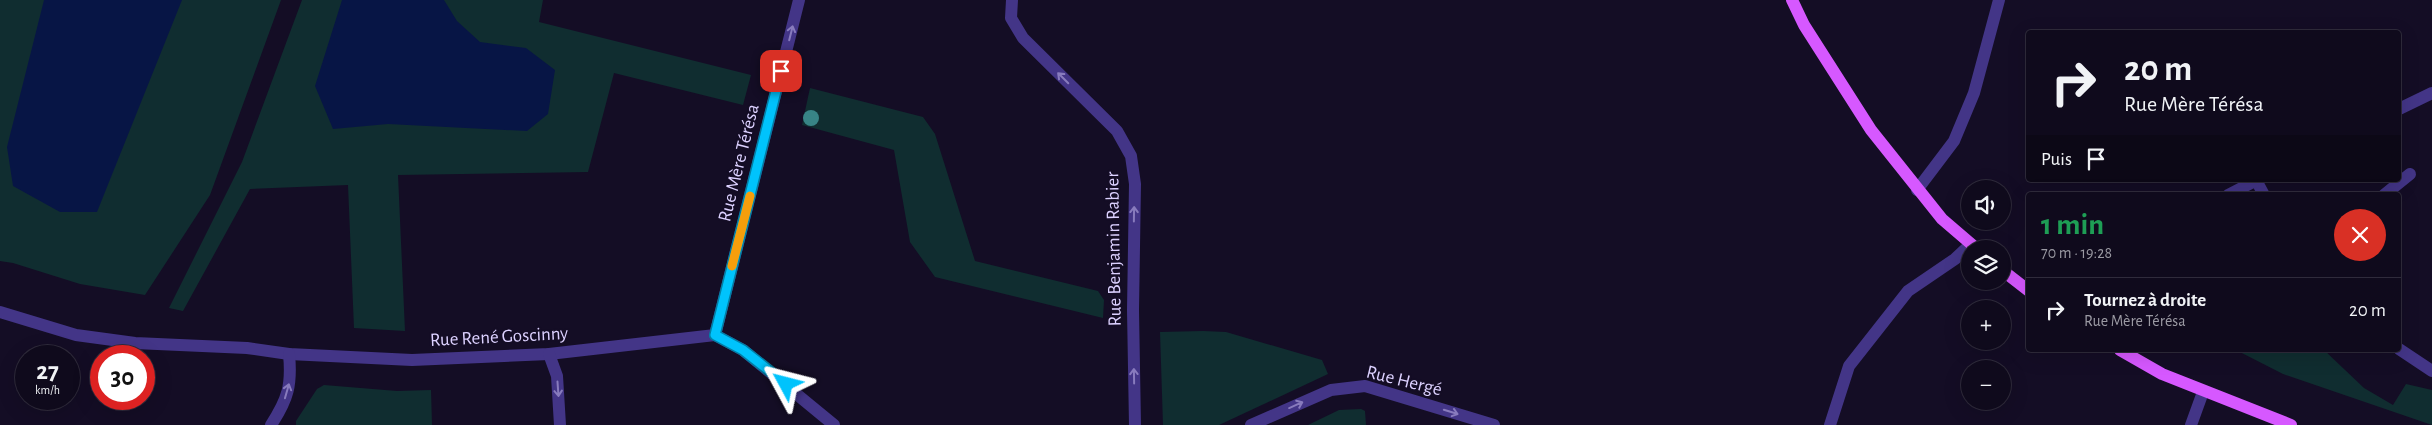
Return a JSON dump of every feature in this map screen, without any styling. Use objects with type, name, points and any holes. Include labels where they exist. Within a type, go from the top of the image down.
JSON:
[{"type":"main road","points":[[1792,0],[1804,25],[1871,130],[1942,219],[1967,240]]},
{"type":"main road","points":[[2011,277],[2026,289]]},
{"type":"main road","points":[[2124,352],[2162,374],[2203,392],[2291,425]]},
{"type":"street","name":"Rue Mère Térésa","points":[[715,335],[799,0]]},
{"type":"street","name":"Rue Benjamin Rabier","points":[[1012,0],[1011,18],[1023,38],[1117,131],[1131,156],[1135,184],[1133,310],[1135,425]]},
{"type":"street","points":[[1917,190],[1954,141],[1974,93],[1999,0]]},
{"type":"street","points":[[2401,108],[2432,92]]},
{"type":"street","points":[[2401,181],[2410,174]]},
{"type":"street","points":[[2234,192],[2253,182]]},
{"type":"street","points":[[2388,192],[2400,182]]},
{"type":"street","points":[[1830,425],[1849,366],[1908,291],[1961,255]]},
{"type":"street","name":"Rue René Goscinny","points":[[0,312],[76,336],[135,342],[247,348],[290,354],[412,360],[549,354],[715,335]]},
{"type":"street","points":[[715,335],[743,350],[834,425]]},
{"type":"street","points":[[2401,350],[2432,371]]},
{"type":"street","points":[[271,425],[283,407],[291,378],[290,354]]},
{"type":"street","points":[[549,354],[557,376],[560,425]]},
{"type":"street","name":"Rue Hergé","points":[[1251,425],[1331,390],[1366,386],[1494,425]]},
{"type":"street","points":[[2191,425],[2203,392]]},
{"type":"green space","points":[[0,0],[281,0],[210,195],[145,295],[80,284],[13,263],[0,261]]},
{"type":"green space","points":[[302,0],[543,0],[539,22],[751,75],[743,105],[614,73],[588,172],[398,175],[405,331],[354,328],[348,185],[250,189],[183,311],[169,308],[242,162]]},
{"type":"green space","points":[[810,88],[923,117],[935,134],[975,261],[1098,291],[1104,300],[1103,318],[935,277],[910,242],[894,150],[802,125]]},
{"type":"green space","points":[[1160,332],[1226,332],[1322,360],[1328,374],[1219,425],[1163,425]]},
{"type":"green space","points":[[2240,352],[2326,352],[2364,388],[2393,405],[2406,384],[2432,390],[2432,425],[2283,374]]},
{"type":"green space","points":[[324,385],[397,391],[431,390],[432,425],[296,425],[296,421],[317,389]]},
{"type":"green space","points":[[1361,409],[1365,411],[1366,425],[1308,425],[1339,410]]},
{"type":"shaded area","points":[[44,0],[182,0],[97,212],[60,212],[13,186],[7,147]]},
{"type":"shaded area","points":[[342,0],[444,0],[457,21],[480,42],[526,48],[555,70],[548,114],[527,131],[388,124],[333,129],[315,86]]},
{"type":"slow traffic","points":[[732,266],[750,196]]},
{"type":"route","points":[[781,71],[715,335],[743,350],[786,384]]}]
